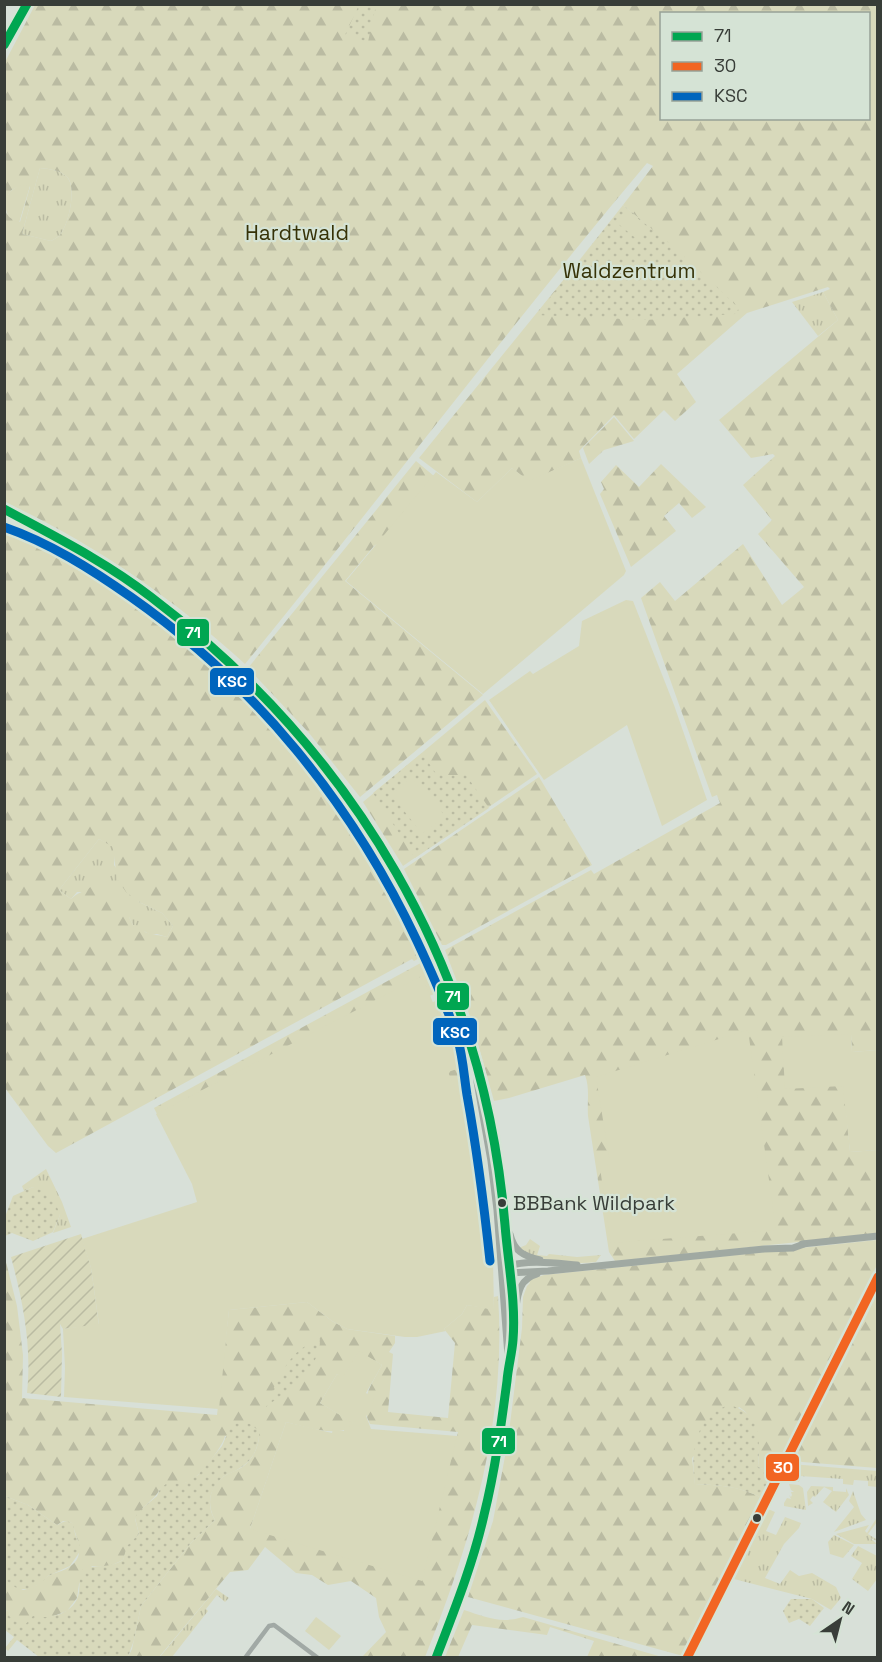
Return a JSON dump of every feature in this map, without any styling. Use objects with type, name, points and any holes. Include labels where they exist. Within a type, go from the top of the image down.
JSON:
[{"type":"main road","points":[[4,46],[27,4]]},
{"type":"main road","points":[[4,511],[25,520],[100,562],[176,615],[249,680],[312,748],[366,821],[412,899],[452,990],[482,1081],[491,1118],[512,1243],[520,1252],[529,1257],[557,1263]]},
{"type":"main road","points":[[436,1658],[462,1588],[484,1517],[500,1443],[513,1343],[513,1317],[477,1071]]},
{"type":"main road","points":[[505,1212],[509,1361]]},
{"type":"main road","points":[[513,1317],[517,1296],[523,1282],[533,1275],[548,1271],[764,1249],[792,1243],[804,1244],[878,1236]]},
{"type":"main road","points":[[506,1270],[533,1263],[589,1266]]},
{"type":"main road","points":[[506,1270],[548,1271]]},
{"type":"street","points":[[687,1658],[878,1276]]},
{"type":"street","points":[[245,1658],[269,1626],[274,1625],[318,1658]]},
{"type":"green space","name":"Hardtwald","points":[[35,5],[877,5],[877,1050],[852,1052],[851,1034],[844,1086],[850,1152],[877,1150],[877,1234],[615,1261],[609,1252],[588,1116],[588,1090],[585,1075],[494,1101],[471,1019],[445,950],[591,870],[594,874],[720,803],[717,795],[712,797],[641,598],[660,582],[675,601],[743,544],[782,605],[804,587],[758,534],[772,520],[743,485],[775,456],[773,454],[751,458],[719,420],[838,320],[823,292],[830,289],[828,287],[747,313],[677,374],[696,402],[675,421],[664,410],[634,439],[614,415],[579,451],[581,458],[529,482],[512,468],[477,502],[419,458],[565,278],[657,234],[623,205],[653,166],[647,163],[545,287],[245,664],[190,617],[131,574],[70,535],[5,502],[5,62]],"holes":[[[40,168],[54,170],[67,177],[70,182],[72,197],[69,215],[63,231],[51,241],[22,234]],[[30,186],[20,222],[7,214],[5,207],[12,190]]]},
{"type":"green space","points":[[359,5],[376,5],[368,42],[345,35]]},
{"type":"green space","points":[[40,168],[54,170],[67,177],[70,182],[72,197],[66,224],[59,236],[51,241],[22,234]]},
{"type":"green space","points":[[22,185],[30,186],[19,223],[9,217],[6,202],[9,193]]},
{"type":"green space","name":"Waldzentrum","points":[[623,205],[675,248],[739,308],[735,314],[646,320],[536,315]]},
{"type":"green space","points":[[627,209],[650,229],[639,241],[616,222]]},
{"type":"green space","points":[[823,292],[838,320],[818,336],[792,302]]},
{"type":"green space","points":[[614,417],[634,441],[604,450],[589,464],[583,448]]},
{"type":"green space","points":[[581,458],[626,571],[483,694],[346,581],[436,472],[477,502],[512,468],[529,481]]},
{"type":"green space","points":[[416,461],[453,492],[374,546],[345,581],[483,695],[360,797],[309,733],[248,668]]},
{"type":"green space","points":[[661,464],[706,507],[692,518],[679,503],[664,516],[676,531],[631,567],[600,494],[604,489],[601,482],[616,465],[639,487]]},
{"type":"green space","points":[[4,523],[51,545],[123,589],[172,625],[260,706],[300,750],[371,847],[428,953],[414,961],[412,959],[56,1153],[48,1146],[5,1088]],"holes":[[[99,839],[113,847],[117,879],[126,892],[139,902],[162,913],[173,926],[167,937],[145,932],[142,926],[133,925],[129,917],[129,907],[103,889],[93,885],[71,899],[59,890]]]},
{"type":"green space","points":[[626,600],[633,601],[674,705],[707,800],[662,826],[627,725],[544,780],[489,700],[530,671],[533,674],[579,646],[582,621]]},
{"type":"green space","points":[[485,700],[537,774],[403,866],[363,802]]},
{"type":"green space","points":[[422,753],[437,775],[466,775],[489,808],[415,858],[373,793]]},
{"type":"green space","points":[[539,777],[592,865],[446,945],[442,945],[404,869]]},
{"type":"green space","points":[[412,778],[421,790],[424,789],[445,816],[422,834],[391,794]]},
{"type":"green space","points":[[99,839],[113,846],[114,865],[139,902],[162,913],[173,926],[167,937],[151,935],[133,925],[129,917],[86,892],[77,892],[71,899],[59,890]]},
{"type":"green space","points":[[430,959],[443,990],[158,1116],[154,1108]]},
{"type":"green space","points":[[422,976],[460,1068],[448,1072],[463,1107],[470,1104],[483,1163],[493,1260],[494,1310],[467,1305],[462,1314],[444,1329],[446,1331],[405,1337],[347,1329],[307,1302],[229,1310],[219,1409],[64,1397],[63,1329],[99,1324],[91,1268],[82,1239],[197,1202],[192,1184],[156,1114]]},
{"type":"green space","points":[[446,996],[466,1062],[458,1062],[414,1011]]},
{"type":"green space","points":[[748,1030],[776,1230],[611,1243],[600,1168],[610,1163],[596,1077]]},
{"type":"green space","points":[[851,1034],[852,1052],[877,1050],[877,1150],[850,1152],[843,1086],[785,1089],[782,1037]]},
{"type":"green space","points":[[468,1069],[472,1102],[455,1104],[457,1095],[447,1071]]},
{"type":"green space","points":[[46,1169],[71,1227],[53,1233],[60,1215],[33,1187],[24,1191],[22,1186]]},
{"type":"green space","points":[[33,1187],[52,1194],[60,1215],[53,1232],[33,1241],[12,1233],[5,1236],[5,1217],[13,1196]]},
{"type":"green space","points":[[81,1234],[91,1268],[99,1325],[63,1329],[60,1324],[61,1397],[27,1393],[28,1358],[25,1324],[11,1257]]},
{"type":"green space","points":[[530,1239],[540,1246],[537,1255],[577,1257],[601,1255],[596,1262],[548,1260],[521,1251],[521,1247],[526,1245]]},
{"type":"green space","points":[[877,1240],[877,1265],[774,1473],[758,1467],[757,1434],[751,1418],[739,1407],[692,1458],[695,1484],[737,1489],[762,1498],[683,1656],[468,1597],[493,1521],[508,1440],[522,1328],[523,1297],[530,1283],[528,1280],[544,1275]]},
{"type":"green space","points":[[4,1254],[17,1306],[23,1355],[22,1398],[217,1415],[229,1310],[307,1302],[347,1329],[395,1336],[395,1343],[389,1352],[393,1354],[388,1412],[448,1418],[455,1343],[444,1329],[462,1314],[467,1305],[494,1309],[494,1297],[498,1296],[497,1389],[482,1481],[457,1570],[425,1657],[362,1657],[386,1632],[379,1617],[376,1598],[351,1581],[328,1585],[312,1575],[296,1573],[265,1547],[248,1570],[230,1572],[159,1657],[128,1657],[132,1649],[141,1606],[190,1544],[215,1520],[210,1501],[213,1489],[220,1479],[243,1467],[255,1451],[259,1437],[225,1436],[207,1465],[197,1476],[186,1483],[160,1489],[141,1511],[135,1519],[139,1534],[128,1546],[123,1560],[108,1567],[92,1566],[79,1584],[77,1598],[67,1611],[51,1617],[33,1617],[23,1628],[8,1616],[10,1614],[7,1610],[5,1613],[5,1580],[23,1590],[31,1588],[48,1576],[73,1564],[79,1554],[79,1548],[72,1523],[63,1521],[57,1525],[28,1505],[5,1496]],"holes":[[[359,1352],[382,1365],[367,1394],[365,1408],[370,1424],[458,1432],[457,1436],[250,1529],[286,1422],[328,1431],[353,1427],[354,1423],[320,1403],[337,1374],[343,1378]]]},
{"type":"green space","points":[[877,1290],[877,1468],[802,1462],[793,1458]]},
{"type":"green space","points":[[320,1339],[319,1350],[309,1369],[293,1386],[266,1407],[280,1376],[293,1357],[300,1349]]},
{"type":"green space","points":[[359,1351],[382,1365],[366,1393],[375,1400],[366,1416],[371,1429],[457,1436],[422,1581],[250,1529],[286,1422],[332,1433],[333,1429],[344,1431],[345,1426],[353,1427],[353,1423],[320,1403],[337,1374],[343,1377]]},
{"type":"green space","points":[[729,1405],[748,1414],[753,1421],[758,1437],[758,1467],[774,1473],[762,1498],[737,1489],[695,1484],[693,1460],[697,1437],[709,1417]]},
{"type":"green space","points":[[242,1422],[250,1424],[259,1431],[255,1452],[245,1465],[218,1482],[210,1497],[210,1509],[215,1520],[190,1544],[141,1606],[128,1657],[39,1657],[17,1640],[8,1651],[5,1648],[14,1637],[5,1630],[7,1610],[10,1613],[9,1616],[23,1627],[33,1616],[55,1616],[68,1610],[77,1599],[83,1569],[123,1560],[127,1546],[139,1534],[135,1518],[138,1512],[157,1496],[166,1484],[185,1483],[198,1475],[222,1446],[231,1425]]},
{"type":"green space","points":[[791,1464],[877,1471],[877,1487],[868,1486],[868,1481],[854,1480],[853,1485],[843,1484],[843,1479],[800,1476],[799,1482],[782,1480]]},
{"type":"green space","points":[[789,1484],[803,1488],[806,1510],[784,1506],[787,1498],[791,1499],[789,1495],[791,1497],[791,1492],[794,1492]]},
{"type":"green space","points":[[811,1486],[833,1487],[833,1491],[846,1492],[846,1488],[849,1495],[836,1512],[823,1502],[832,1491],[824,1487],[815,1497],[813,1496],[810,1500],[813,1503],[808,1506],[807,1492]]},
{"type":"green space","points":[[853,1491],[861,1514],[866,1520],[834,1532],[854,1507],[849,1501]]},
{"type":"green space","points":[[5,1496],[28,1505],[57,1525],[72,1523],[81,1550],[70,1566],[48,1576],[30,1589],[18,1589],[5,1580]]},
{"type":"green space","points":[[768,1509],[775,1512],[766,1531],[776,1535],[785,1517],[801,1523],[784,1544],[765,1578],[780,1584],[790,1570],[799,1576],[812,1573],[836,1587],[841,1598],[831,1610],[812,1599],[734,1579]]},
{"type":"green space","points":[[876,1519],[877,1522],[868,1534],[876,1539],[877,1537],[877,1541],[870,1538],[877,1544],[854,1544],[836,1534],[869,1525],[865,1531],[867,1533]]},
{"type":"green space","points":[[834,1535],[854,1545],[843,1558],[830,1554],[828,1542]]},
{"type":"green space","points":[[858,1546],[877,1556],[877,1579],[868,1591],[852,1579],[862,1563],[851,1556]]},
{"type":"green space","points":[[216,1589],[229,1598],[225,1602],[217,1595],[206,1609],[208,1611],[172,1657],[159,1658]]},
{"type":"green space","points":[[791,1599],[812,1599],[824,1608],[810,1626],[799,1619],[789,1623],[783,1611]]},
{"type":"green space","points":[[464,1610],[500,1620],[523,1617],[662,1657],[587,1657],[594,1641],[550,1627],[547,1635],[472,1625],[458,1657],[445,1657]]},
{"type":"green space","points":[[316,1617],[341,1636],[329,1650],[305,1631]]},
{"type":"transit line","name":"71","points":[[4,45],[27,4]]},
{"type":"transit line","name":"71","points":[[4,509],[61,539],[134,584],[224,658],[289,724],[347,796],[396,873],[437,954],[469,1041],[492,1131],[505,1225],[514,1326],[495,1465],[480,1533],[436,1658]]},
{"type":"transit line","name":"KSC","points":[[4,527],[54,549],[101,576],[176,631],[219,668],[259,708],[331,794],[391,890],[434,977],[458,1040],[483,1198],[490,1261]]},
{"type":"transit line","name":"30","points":[[687,1658],[878,1277]]},
{"type":"place","name":"BBBank Wildpark","points":[[502,1203]]}]
